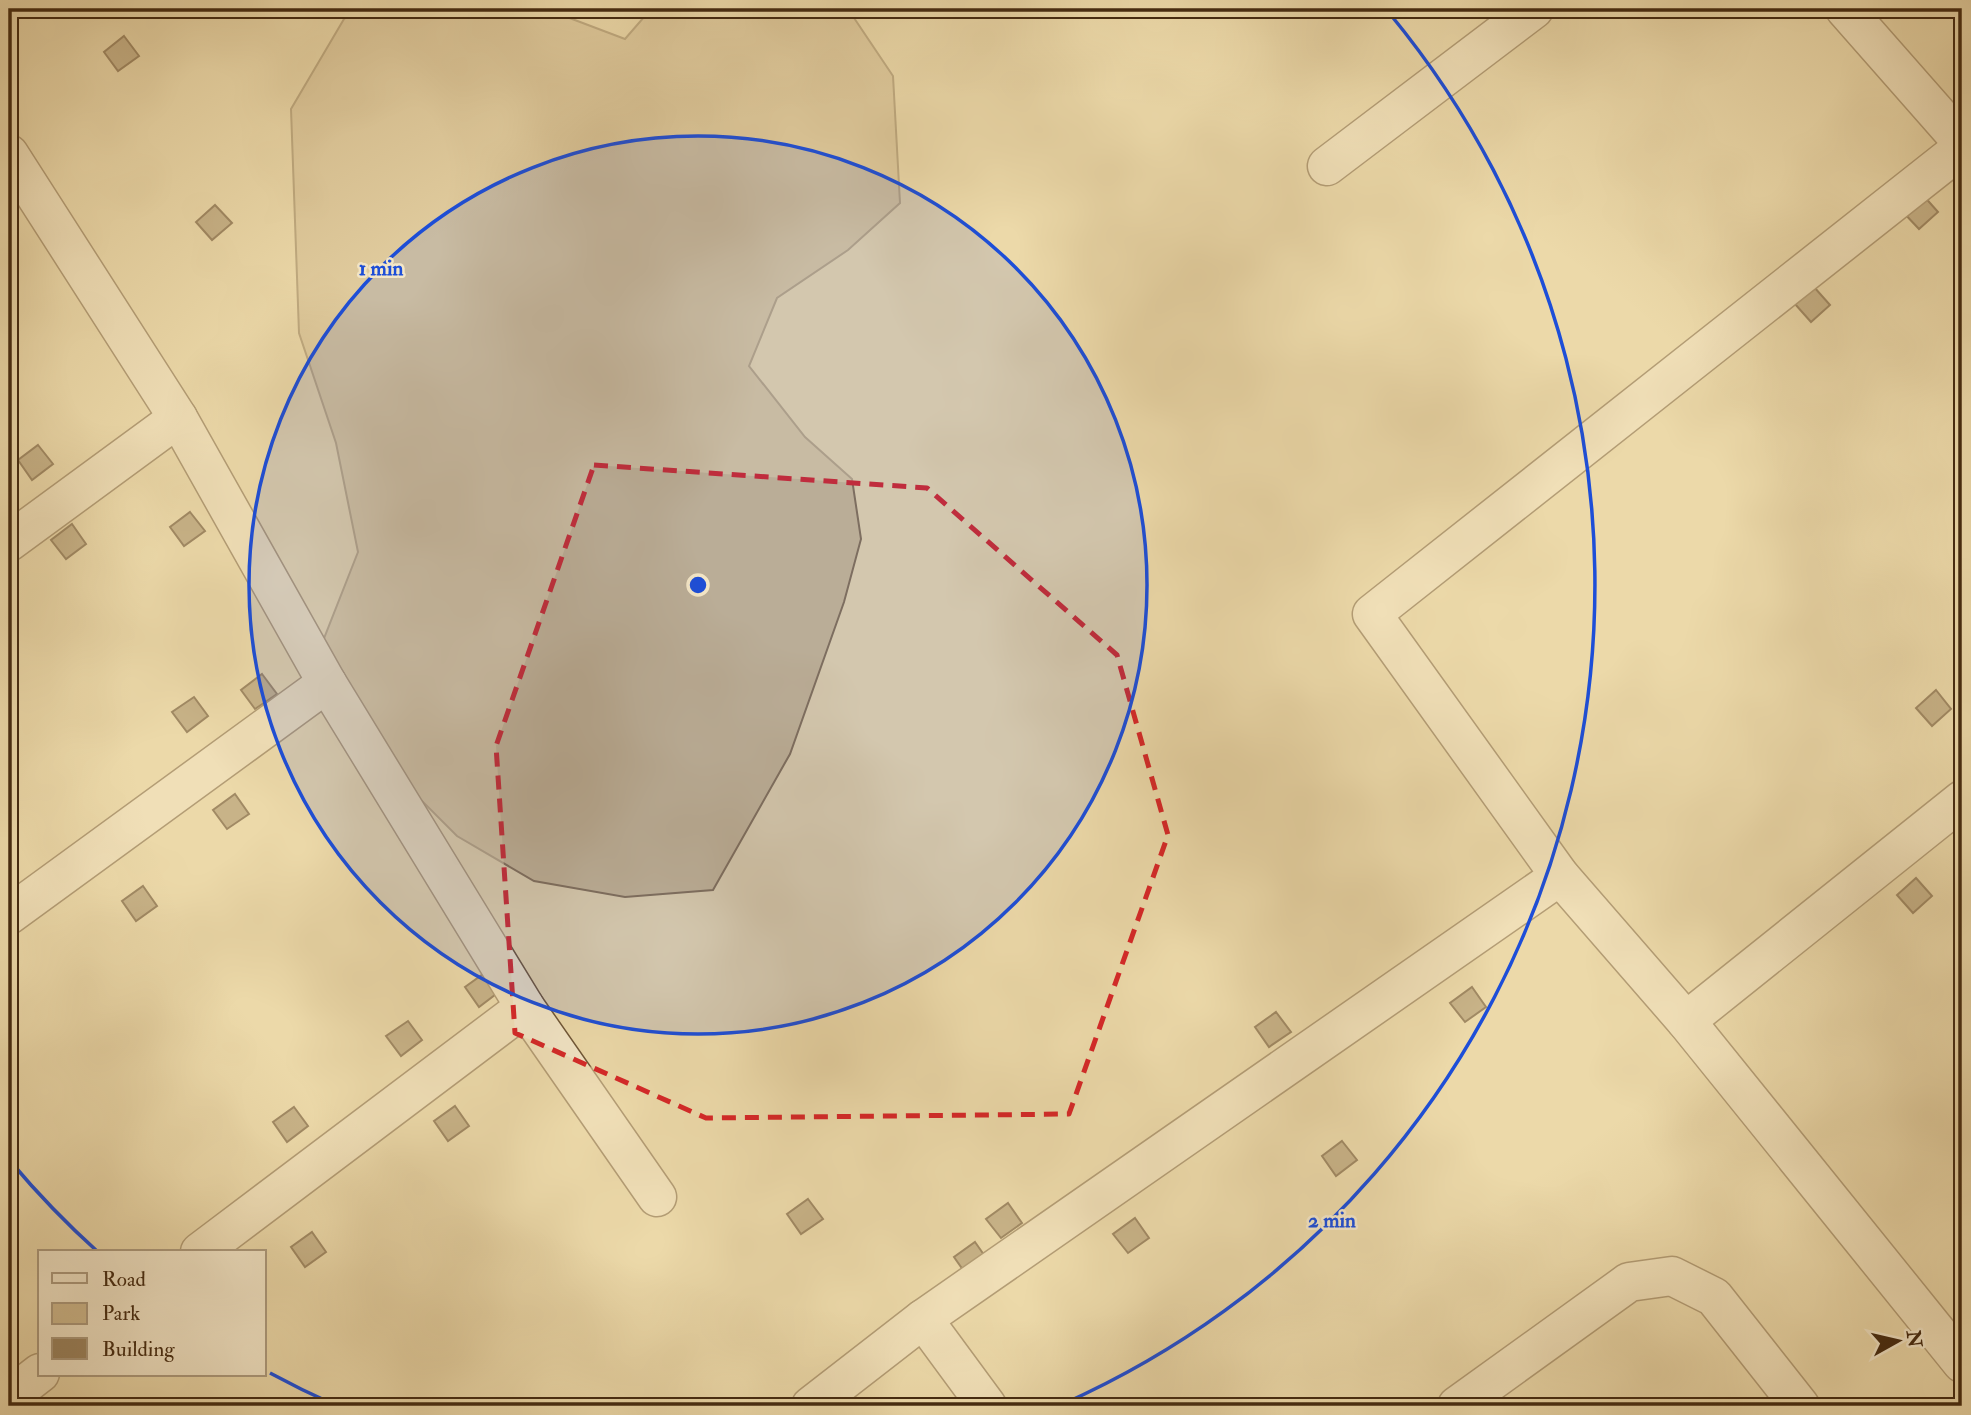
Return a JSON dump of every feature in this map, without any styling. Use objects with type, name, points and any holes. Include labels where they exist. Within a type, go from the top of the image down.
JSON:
[{"type":"lane","points":[[1327,166],[1534,9]]},
{"type":"lane","points":[[1845,9],[1962,142]]},
{"type":"lane","points":[[1962,148],[1372,614],[1560,876],[1686,1021],[1962,1363]]},
{"type":"lane","points":[[9,154],[178,418],[327,683],[525,1007],[657,1197]]},
{"type":"lane","points":[[9,542],[178,418]]},
{"type":"lane","points":[[9,915],[327,683]]},
{"type":"lane","points":[[1686,1021],[1962,800]]},
{"type":"lane","points":[[811,1406],[923,1319],[1560,876]]},
{"type":"lane","points":[[203,1250],[525,1007]]},
{"type":"lane","points":[[1457,1406],[1629,1282],[1672,1276],[1714,1297],[1800,1406]]},
{"type":"lane","points":[[923,1319],[987,1406]]},
{"type":"lane","points":[[9,1397],[38,1375]]},
{"type":"highlighted area","points":[[594,465],[927,488],[1117,655],[1168,835],[1069,1114],[706,1118],[515,1033],[496,746]]},
{"type":"green space","points":[[360,9],[552,9],[625,39],[651,9],[848,9],[893,76],[900,203],[848,250],[777,298],[749,366],[805,437],[852,479],[861,539],[844,602],[790,754],[713,890],[625,897],[534,881],[457,836],[408,787],[323,641],[358,552],[336,443],[299,333],[291,109],[344,19]]},
{"type":"building","points":[[124,36],[139,56],[118,71],[104,52]]},
{"type":"building","points":[[1922,194],[1938,212],[1919,229],[1902,211]]},
{"type":"building","points":[[215,205],[232,223],[212,240],[196,222]]},
{"type":"building","points":[[1814,287],[1830,305],[1811,322],[1795,304]]},
{"type":"building","points":[[38,445],[53,464],[32,480],[18,460]]},
{"type":"building","points":[[190,512],[205,531],[184,546],[170,527]]},
{"type":"building","points":[[72,524],[86,544],[66,559],[51,540]]},
{"type":"building","points":[[262,674],[277,694],[255,709],[241,690]]},
{"type":"building","points":[[1936,690],[1951,709],[1932,726],[1916,708]]},
{"type":"building","points":[[194,697],[208,716],[187,732],[172,712]]},
{"type":"building","points":[[235,794],[249,814],[227,829],[213,810]]},
{"type":"building","points":[[1916,878],[1932,896],[1913,913],[1897,895]]},
{"type":"building","points":[[143,886],[157,906],[136,921],[122,901]]},
{"type":"building","points":[[486,972],[500,991],[479,1007],[465,987]]},
{"type":"building","points":[[1472,987],[1486,1007],[1465,1022],[1450,1003]]},
{"type":"building","points":[[1276,1012],[1291,1032],[1269,1047],[1255,1027]]},
{"type":"building","points":[[408,1021],[422,1040],[401,1056],[386,1036]]},
{"type":"building","points":[[455,1106],[469,1126],[448,1141],[434,1121]]},
{"type":"building","points":[[294,1107],[308,1126],[287,1142],[273,1122]]},
{"type":"building","points":[[1342,1141],[1357,1160],[1336,1176],[1322,1156]]},
{"type":"building","points":[[808,1199],[823,1219],[801,1234],[787,1214]]},
{"type":"building","points":[[1008,1203],[1022,1223],[1001,1238],[986,1219]]},
{"type":"building","points":[[1135,1218],[1149,1238],[1128,1253],[1113,1234]]},
{"type":"building","points":[[312,1232],[326,1252],[305,1267],[291,1247]]},
{"type":"building","points":[[975,1242],[989,1262],[968,1277],[954,1257]]}]
